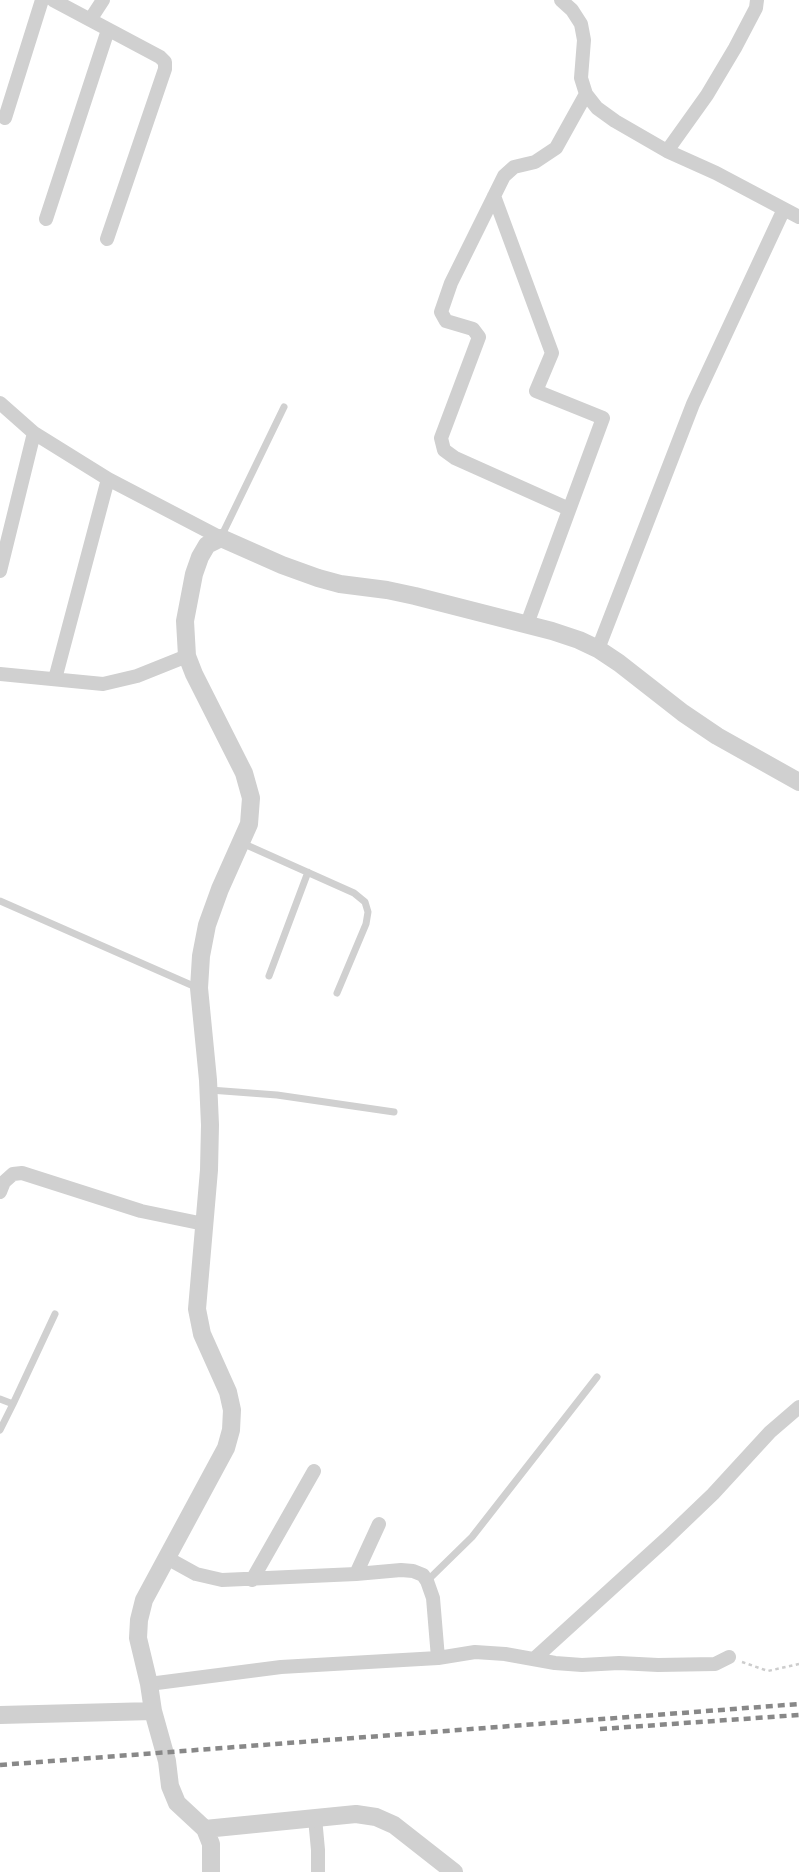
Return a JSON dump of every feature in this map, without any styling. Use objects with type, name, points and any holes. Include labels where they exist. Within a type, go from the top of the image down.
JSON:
[{"type":"street","points":[[5,118],[42,0]]},
{"type":"street","points":[[52,0],[165,62],[165,69],[107,239]]},
{"type":"street","points":[[90,20],[103,0]]},
{"type":"street","points":[[561,0],[581,24],[584,40],[580,78],[586,93],[597,108],[667,151],[799,216]]},
{"type":"street","points":[[667,151],[707,95],[735,48],[756,8],[757,0]]},
{"type":"street","points":[[46,219],[108,30]]},
{"type":"street","points":[[569,509],[454,458],[444,450],[441,438],[479,337],[473,329],[446,321],[441,312],[451,284],[504,176],[514,167],[536,162],[556,148],[586,93]]},
{"type":"street","points":[[494,196],[552,353],[536,391],[603,418],[527,624]]},
{"type":"street","points":[[598,649],[693,404],[785,209]]},
{"type":"street","points":[[0,403],[34,433],[108,479],[221,538],[282,565],[318,579],[415,596],[527,624],[579,640],[598,649],[717,736],[799,782]]},
{"type":"street","points":[[0,571],[34,433]]},
{"type":"street","points":[[55,679],[108,479]]},
{"type":"street","points":[[211,1872],[211,1844],[205,1829],[177,1803],[170,1786],[167,1761],[153,1711],[138,1638],[144,1600],[226,1448],[231,1430],[232,1410],[228,1392],[202,1334],[197,1309],[209,1170],[210,1125],[198,988],[207,925],[249,824],[251,798],[244,773],[187,656],[186,621],[194,574],[200,557],[207,545],[221,538]]},
{"type":"street","points":[[0,674],[103,684],[138,676],[187,656]]},
{"type":"street","points":[[0,1192],[6,1172],[22,1173],[141,1212],[204,1224]]},
{"type":"street","points":[[534,1659],[676,1530],[770,1432],[799,1407]]},
{"type":"street","points":[[252,1580],[314,1471]]},
{"type":"street","points":[[356,1574],[379,1524]]},
{"type":"street","points":[[167,1558],[196,1574],[222,1580],[413,1571],[423,1575],[433,1598],[438,1658]]},
{"type":"street","points":[[149,1684],[281,1667],[438,1658],[475,1652],[582,1665],[715,1664],[729,1657]]},
{"type":"street","points":[[1,1714],[153,1711]]},
{"type":"street","points":[[205,1829],[356,1814],[376,1817],[394,1825],[454,1872]]},
{"type":"street","points":[[315,1818],[318,1872]]},
{"type":"lane","points":[[221,538],[284,407]]},
{"type":"lane","points":[[241,842],[354,893],[365,902],[368,912],[366,924],[337,993]]},
{"type":"lane","points":[[269,976],[308,872]]},
{"type":"lane","points":[[0,901],[198,988]]},
{"type":"lane","points":[[209,1090],[277,1095],[394,1112]]},
{"type":"lane","points":[[0,1430],[55,1314]]},
{"type":"lane","points":[[427,1581],[472,1536],[597,1377]]},
{"type":"lane","points":[[0,1399],[13,1404]]},
{"type":"path","points":[[729,1657],[768,1671],[799,1664]]},
{"type":"railway","points":[[0,1765],[799,1704]]},
{"type":"railway","points":[[600,1729],[799,1715]]}]
